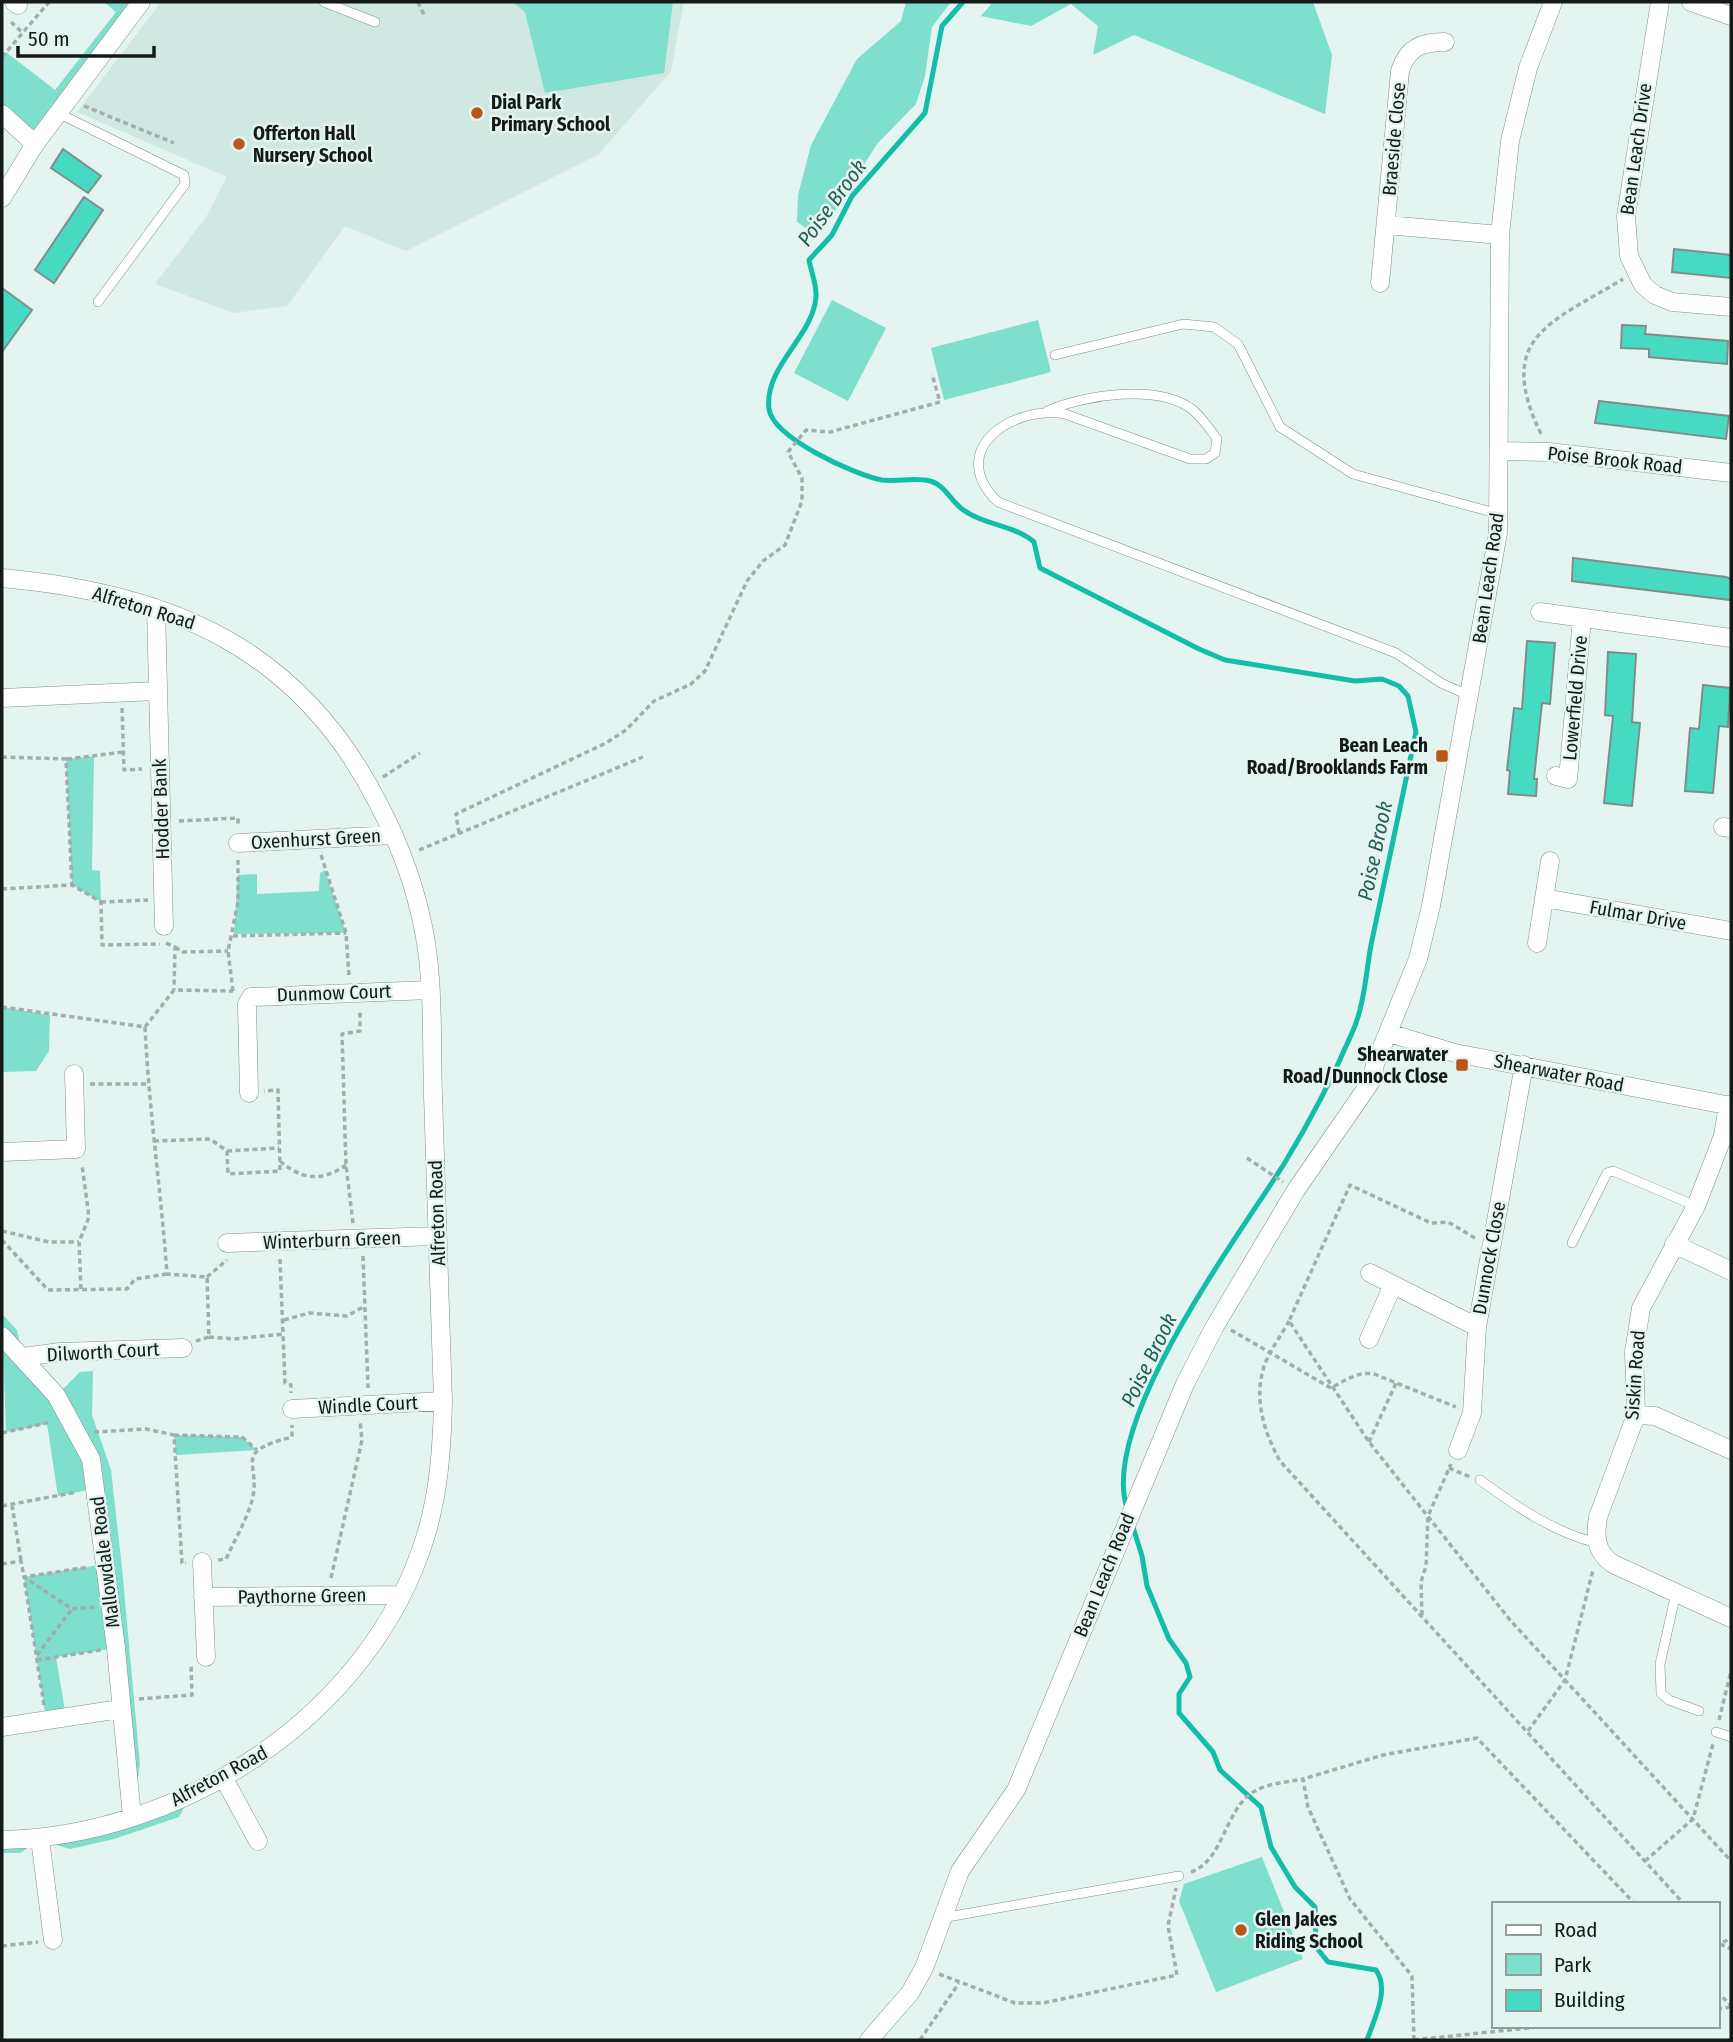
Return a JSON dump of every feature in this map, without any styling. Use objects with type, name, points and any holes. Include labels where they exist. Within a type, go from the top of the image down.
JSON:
[{"type":"street","points":[[2,198],[35,144],[141,2]]},
{"type":"street","name":"Bean Leach Road","points":[[869,2040],[909,1993],[925,1965],[960,1871],[1016,1790],[1185,1384],[1217,1323],[1296,1190],[1349,1112],[1359,1087],[1375,1064],[1389,1033],[1418,959],[1431,906],[1499,514],[1500,235],[1510,141],[1528,68],[1553,2]]},
{"type":"street","name":"Bean Leach Drive","points":[[1660,2],[1626,216],[1625,237],[1635,271],[1655,295],[1672,302],[1731,307]]},
{"type":"street","points":[[1691,2],[1731,16]]},
{"type":"street","name":"Braeside Close","points":[[1380,283],[1400,71],[1404,59],[1420,45],[1445,43]]},
{"type":"street","points":[[2,114],[35,144]]},
{"type":"street","points":[[1387,225],[1500,235]]},
{"type":"street","name":"Poise Brook Road","points":[[1499,451],[1549,452],[1731,473]]},
{"type":"street","name":"Alfreton Road","points":[[2,578],[57,583],[156,608],[208,629],[257,657],[283,677],[337,734],[370,786],[404,856],[421,914],[430,990],[443,1401],[441,1467],[425,1538],[393,1612],[345,1679],[270,1750],[191,1795],[84,1832],[40,1839],[2,1840]]},
{"type":"street","name":"Hodder Bank","points":[[156,608],[156,691],[165,935]]},
{"type":"street","name":"Lowerfield Drive","points":[[1540,612],[1731,638]]},
{"type":"street","name":"Lowerfield Drive","points":[[1568,779],[1582,618]]},
{"type":"street","points":[[2,698],[156,691]]},
{"type":"street","name":"Oxenhurst Green","points":[[239,843],[394,835]]},
{"type":"street","points":[[1537,943],[1550,861]]},
{"type":"street","name":"Fulmar Drive","points":[[1544,898],[1731,931]]},
{"type":"street","name":"Dunmow Court","points":[[247,1004],[251,997],[257,996],[430,990]]},
{"type":"street","points":[[247,1004],[249,1093]]},
{"type":"street","name":"Shearwater Road","points":[[1389,1033],[1455,1054],[1729,1105]]},
{"type":"street","name":"Dunnock Close","points":[[1458,1450],[1472,1413],[1477,1327],[1488,1252],[1524,1065]]},
{"type":"street","points":[[2,1152],[76,1149],[74,1079]]},
{"type":"street","name":"Siskin Road","points":[[1598,1545],[1598,1517],[1636,1415],[1634,1352],[1641,1308],[1696,1206],[1723,1136],[1729,1105]]},
{"type":"street","name":"Winterburn Green","points":[[227,1243],[438,1236]]},
{"type":"street","points":[[1674,1244],[1731,1271]]},
{"type":"street","points":[[1370,1273],[1477,1327]]},
{"type":"street","points":[[1369,1339],[1393,1284]]},
{"type":"street","name":"Mallowdale Road","points":[[2,1336],[57,1395],[80,1433],[91,1459],[97,1488],[116,1648],[132,1817]]},
{"type":"street","name":"Dilworth Court","points":[[23,1357],[60,1352],[183,1348]]},
{"type":"street","name":"Windle Court","points":[[292,1409],[443,1401]]},
{"type":"street","points":[[1636,1415],[1655,1416],[1731,1450]]},
{"type":"street","points":[[1598,1545],[1603,1557],[1613,1564],[1731,1618]]},
{"type":"street","points":[[202,1562],[206,1657]]},
{"type":"street","name":"Paythorne Green","points":[[203,1597],[400,1595]]},
{"type":"street","points":[[2,1727],[120,1705]]},
{"type":"street","points":[[223,1776],[258,1841]]},
{"type":"street","points":[[40,1839],[54,1940]]},
{"type":"lane","points":[[324,2],[375,22]]},
{"type":"lane","points":[[64,106],[184,175],[185,184],[98,302]]},
{"type":"lane","points":[[1055,355],[1183,324],[1214,327],[1238,344],[1280,427],[1353,474],[1499,514]]},
{"type":"lane","points":[[1047,411],[1065,414],[1190,458],[1206,459],[1215,453],[1217,439],[1191,408],[1147,396],[1082,398],[1047,411],[1015,418],[995,430],[984,444],[978,467],[984,488],[998,502],[1396,653],[1441,683],[1469,696]]},
{"type":"lane","points":[[1572,1243],[1607,1173],[1613,1171],[1696,1206]]},
{"type":"lane","points":[[1480,1480],[1529,1516],[1598,1545]]},
{"type":"lane","points":[[1676,1593],[1660,1664],[1661,1693],[1669,1700],[1699,1711]]},
{"type":"lane","points":[[1716,1731],[1731,1737]]},
{"type":"lane","points":[[942,1917],[1178,1876]]},
{"type":"path","points":[[2,57],[49,2]]},
{"type":"path","points":[[418,2],[424,15]]},
{"type":"path","points":[[64,106],[174,143]]},
{"type":"path","points":[[1549,452],[1528,407],[1524,371],[1528,348],[1541,329],[1635,271]]},
{"type":"path","points":[[459,833],[457,814],[606,743],[626,730],[654,701],[691,684],[705,671],[747,581],[763,561],[785,545],[794,524],[802,501],[802,478],[788,452],[806,430],[830,432],[940,401],[932,374]]},
{"type":"path","points":[[122,692],[124,770]]},
{"type":"path","points":[[2,757],[66,759],[124,752]]},
{"type":"path","points":[[370,786],[420,753]]},
{"type":"path","points":[[404,856],[643,757]]},
{"type":"path","points":[[66,759],[72,885]]},
{"type":"path","points":[[162,822],[238,818],[238,902],[228,951],[233,991],[247,1004]]},
{"type":"path","points":[[321,840],[321,858],[346,933],[360,1031],[342,1034],[346,1165],[365,1306],[362,1440],[327,1595]]},
{"type":"path","points":[[2,889],[72,885],[101,902],[163,900]]},
{"type":"path","points":[[101,902],[102,945],[165,935],[183,952],[228,951]]},
{"type":"path","points":[[233,936],[346,933]]},
{"type":"path","points":[[167,1274],[145,1027],[174,990],[175,947]]},
{"type":"path","points":[[174,990],[233,991]]},
{"type":"path","points":[[2,1007],[145,1027]]},
{"type":"path","points":[[74,1079],[148,1084]]},
{"type":"path","points":[[227,1151],[228,1174],[280,1171],[278,1090],[249,1093]]},
{"type":"path","points":[[154,1141],[210,1139],[227,1151],[279,1148]]},
{"type":"path","points":[[76,1149],[86,1174],[89,1217],[79,1242],[81,1289]]},
{"type":"path","points":[[1247,1158],[1286,1183]]},
{"type":"path","points":[[280,1161],[295,1173],[309,1177],[335,1173],[346,1165]]},
{"type":"path","points":[[1488,1252],[1471,1233],[1448,1222],[1432,1223],[1350,1185],[1289,1321],[1263,1370],[1260,1402],[1265,1433],[1280,1461],[1682,1902]]},
{"type":"path","points":[[2,1231],[49,1242],[79,1242]]},
{"type":"path","points":[[2,1240],[48,1290],[127,1289],[135,1279],[167,1274],[207,1277],[228,1260],[227,1243]]},
{"type":"path","points":[[174,1435],[182,1563],[226,1559],[252,1501],[252,1458],[257,1450],[269,1443],[292,1437],[291,1385],[285,1383],[279,1241]]},
{"type":"path","points":[[207,1277],[209,1336]]},
{"type":"path","points":[[284,1320],[309,1313],[347,1316],[365,1306]]},
{"type":"path","points":[[1289,1321],[1368,1442],[1510,1620],[1731,1861]]},
{"type":"path","points":[[1217,1323],[1331,1388]]},
{"type":"path","points":[[183,1348],[184,1341],[200,1341],[209,1336],[234,1339],[283,1334]]},
{"type":"path","points":[[1331,1388],[1364,1372],[1397,1381],[1472,1413]]},
{"type":"path","points":[[1368,1442],[1397,1381]]},
{"type":"path","points":[[2,1433],[42,1426],[69,1415]]},
{"type":"path","points":[[80,1433],[146,1429],[174,1435],[242,1437],[257,1450]]},
{"type":"path","points":[[1423,1617],[1421,1582],[1426,1566],[1428,1516],[1458,1450]]},
{"type":"path","points":[[1450,1468],[1480,1480]]},
{"type":"path","points":[[2,1506],[97,1488]]},
{"type":"path","points":[[12,1504],[46,1719]]},
{"type":"path","points":[[1598,1545],[1565,1680],[1527,1729],[1637,1852]]},
{"type":"path","points":[[2,1564],[21,1561]]},
{"type":"path","points":[[24,1577],[105,1564]]},
{"type":"path","points":[[24,1577],[72,1609],[110,1605]]},
{"type":"path","points":[[37,1658],[72,1609]]},
{"type":"path","points":[[37,1658],[116,1648]]},
{"type":"path","points":[[120,1705],[192,1695],[190,1658],[206,1657]]},
{"type":"path","points":[[925,1965],[959,1983],[1015,2003],[1043,2004],[1177,1975],[1168,1926],[1178,1876],[1196,1870],[1211,1855],[1243,1801],[1254,1791],[1383,1755],[1477,1738],[1633,1902]]},
{"type":"path","points":[[1303,1779],[1308,1807],[1350,1899],[1412,1976],[1414,2040],[1528,2028]]},
{"type":"path","points":[[1647,1863],[1693,1819]]},
{"type":"path","points":[[1719,1942],[1731,1938]]},
{"type":"path","points":[[2,1946],[54,1940]]},
{"type":"path","points":[[1719,1942],[1731,1948]]},
{"type":"path","points":[[919,2040],[959,1983]]},
{"type":"path","points":[[1719,1993],[1731,2007]]},
{"type":"shaded area","points":[[161,2],[684,2],[671,71],[599,154],[406,251],[345,226],[287,306],[234,313],[155,284],[206,217],[227,177],[77,112]]},
{"type":"green space","points":[[104,2],[141,2],[35,144],[2,127],[2,57],[6,52],[55,90],[116,12]]},
{"type":"green space","points":[[513,2],[673,2],[664,73],[545,93],[525,12]]},
{"type":"green space","points":[[906,2],[951,2],[932,27],[925,76],[916,104],[877,144],[825,227],[810,231],[797,222],[798,195],[811,145],[857,59],[901,21]]},
{"type":"green space","points":[[993,2],[1313,2],[1332,55],[1325,114],[1134,35],[1093,55],[1098,26],[1071,4],[1031,26],[981,16]]},
{"type":"green space","points":[[832,300],[886,328],[848,401],[794,373]]},
{"type":"green space","points":[[1038,320],[1051,372],[944,400],[931,348]]},
{"type":"green space","points":[[94,756],[92,870],[100,871],[101,902],[72,885],[66,759]]},
{"type":"green space","points":[[325,870],[346,933],[234,934],[238,875],[257,874],[257,894],[319,891],[320,873]]},
{"type":"green space","points":[[2,1007],[50,1015],[49,1051],[36,1071],[2,1072]]},
{"type":"green space","points":[[2,1314],[17,1330],[23,1357],[57,1395],[80,1372],[93,1371],[92,1415],[111,1470],[140,1765],[132,1817],[116,1648],[56,1657],[66,1717],[46,1719],[24,1577],[105,1564],[97,1488],[58,1496],[47,1424],[6,1432]]},
{"type":"green space","points":[[174,1435],[242,1437],[257,1450],[176,1455]]},
{"type":"green space","points":[[191,1795],[179,1817],[114,1839],[70,1849],[40,1840],[20,1853],[2,1853],[2,1840],[132,1817]]},
{"type":"green space","name":"Glen Jakes Riding School","points":[[1262,1857],[1303,1959],[1216,1992],[1179,1901],[1184,1884]]},
{"type":"building","points":[[63,149],[101,176],[88,193],[51,168]]},
{"type":"building","points":[[84,197],[103,210],[54,283],[35,270]]},
{"type":"building","points":[[1674,249],[1731,255],[1731,278],[1672,272]]},
{"type":"building","points":[[2,288],[32,310],[2,352]]},
{"type":"building","points":[[1622,325],[1646,326],[1645,334],[1728,341],[1727,364],[1649,357],[1649,349],[1621,348]]},
{"type":"building","points":[[1599,401],[1729,416],[1726,439],[1595,423]]},
{"type":"building","points":[[1573,558],[1726,577],[1731,579],[1731,600],[1572,581]]},
{"type":"building","points":[[1527,641],[1555,643],[1550,704],[1542,703],[1534,779],[1537,779],[1536,796],[1508,794],[1510,771],[1507,770],[1514,708],[1522,709]]},
{"type":"building","points":[[1608,652],[1636,654],[1632,722],[1640,723],[1632,806],[1604,803],[1613,716],[1605,715]]},
{"type":"building","points":[[1703,685],[1730,688],[1728,727],[1719,726],[1713,793],[1685,791],[1690,728],[1699,729]]},
{"type":"waterway","name":"Poise Brook","points":[[963,2],[942,26],[925,113],[852,196],[832,235],[809,260],[816,293],[813,312],[774,379],[769,393],[769,409],[774,420],[799,443],[854,471],[882,480],[918,479],[935,483],[970,514],[1017,532],[1034,542],[1040,568],[1199,649],[1225,660],[1355,681],[1382,679],[1399,686],[1408,696],[1416,732],[1356,1023],[1329,1083],[1284,1164],[1207,1283],[1152,1381],[1133,1429],[1124,1472],[1127,1508]]},
{"type":"waterway","name":"Poise Brook","points":[[1132,1524],[1142,1556],[1147,1586],[1169,1639],[1186,1663],[1190,1677],[1179,1694],[1179,1713],[1213,1752],[1220,1770],[1261,1807],[1271,1847],[1295,1887],[1315,1907],[1316,1947],[1328,1962],[1376,1970],[1380,1978],[1379,2005],[1367,2040]]},
{"type":"place","name":"Dial Park Primary School","points":[[477,113]]},
{"type":"place","name":"Offerton Hall Nursery School","points":[[239,144]]},
{"type":"place","name":"Bean Leach Road/Brooklands Farm","points":[[1442,756]]},
{"type":"place","name":"Shearwater Road/Dunnock Close","points":[[1462,1065]]},
{"type":"place","name":"Glen Jakes Riding School","points":[[1241,1930]]}]
